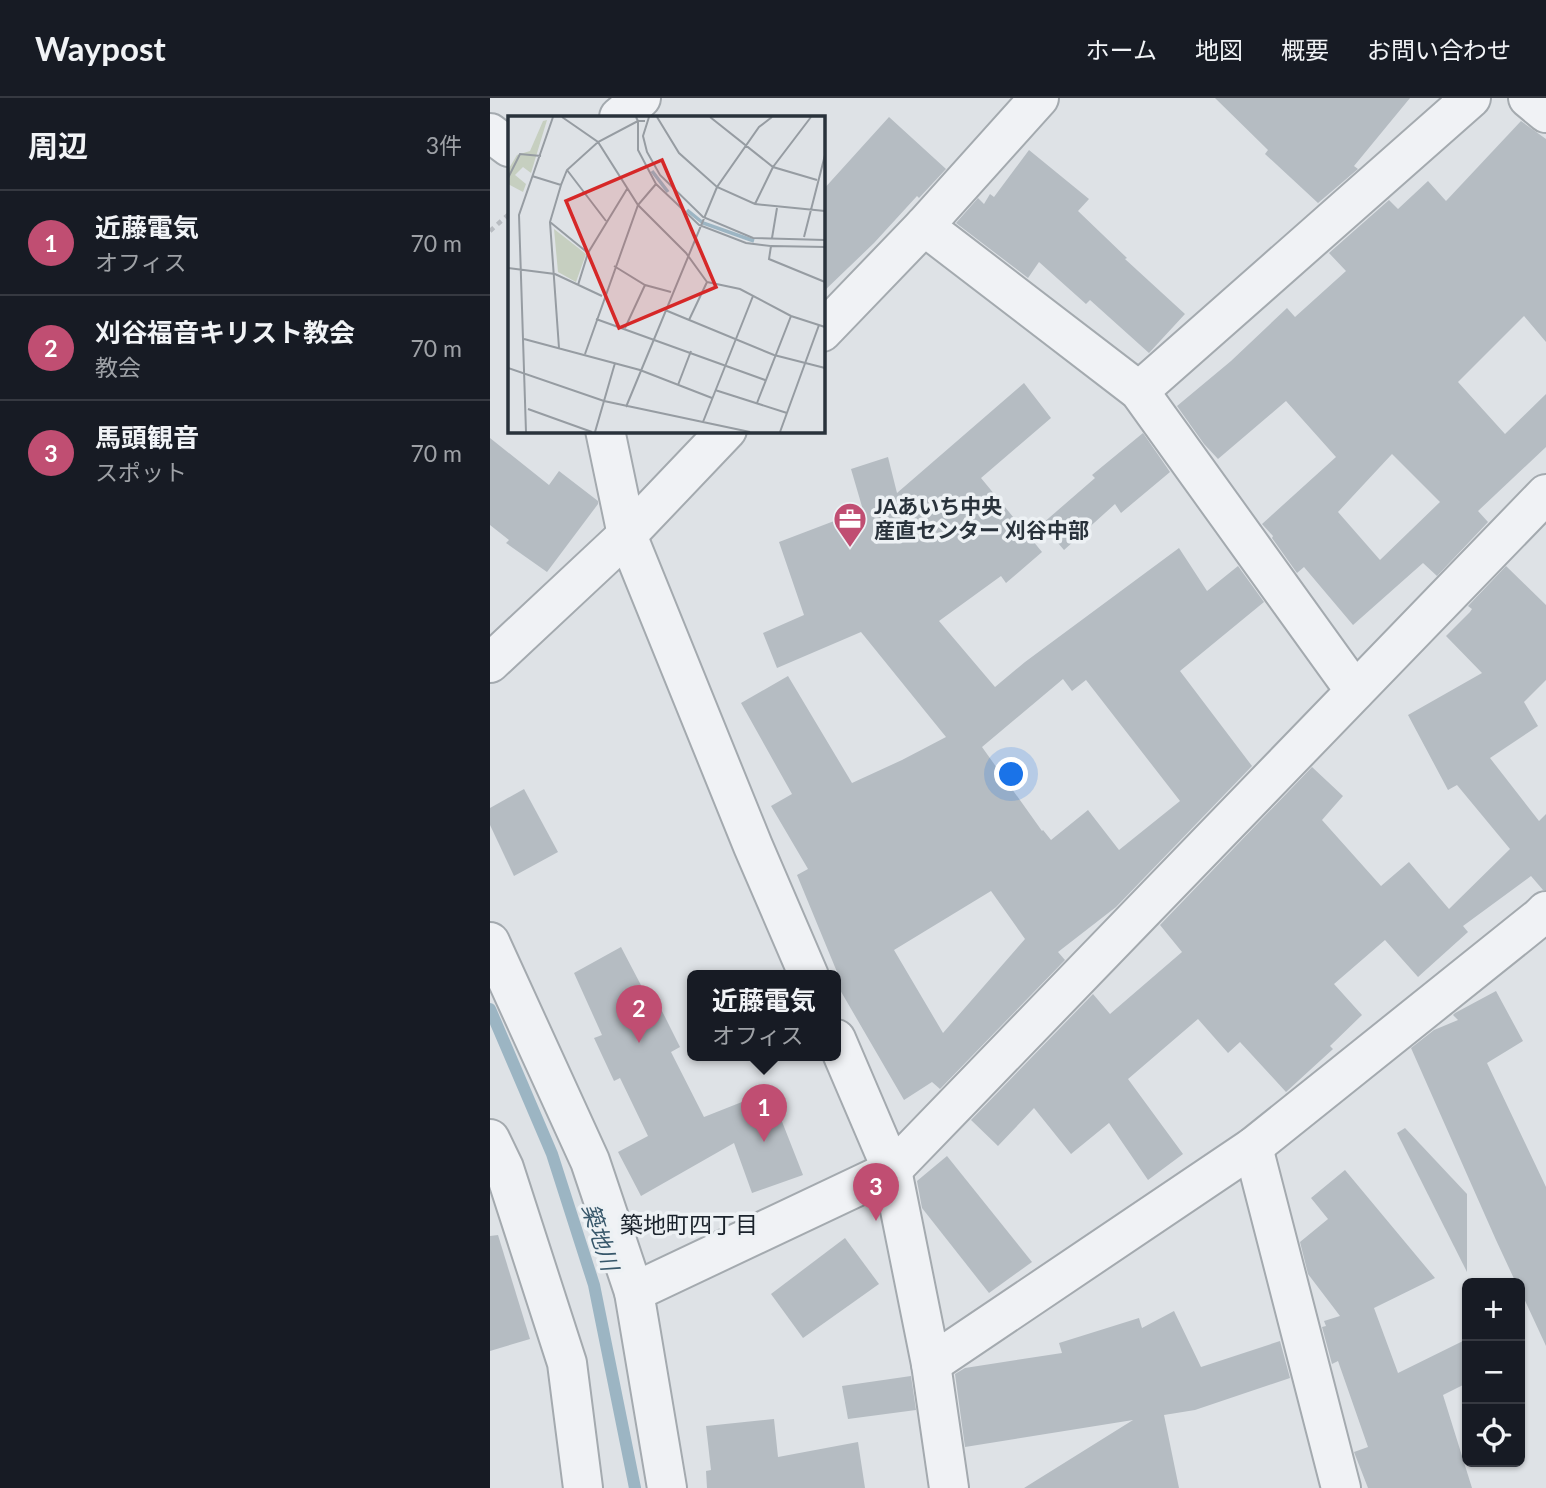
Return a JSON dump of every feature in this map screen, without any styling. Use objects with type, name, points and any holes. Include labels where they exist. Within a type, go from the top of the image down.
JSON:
[{"type":"street","points":[[620,116],[641,98]]},
{"type":"street","points":[[824,330],[924,226],[1039,98]]},
{"type":"street","points":[[1139,391],[1471,98]]},
{"type":"street","points":[[1528,98],[1546,113]]},
{"type":"street","points":[[490,133],[508,146]]},
{"type":"street","points":[[924,226],[1139,391],[1355,691]]},
{"type":"street","points":[[605,432],[627,534],[752,846],[806,970]]},
{"type":"street","points":[[490,663],[627,534],[725,432]]},
{"type":"street","points":[[634,1292],[892,1170],[1546,494]]},
{"type":"street","points":[[932,1364],[1253,1147],[1544,919]]},
{"type":"street","points":[[490,942],[590,1161],[634,1292],[667,1488]]},
{"type":"street","points":[[841,1051],[892,1170],[932,1364],[949,1488]]},
{"type":"street","points":[[490,1139],[504,1168],[567,1363],[583,1488]]},
{"type":"street","points":[[1253,1147],[1341,1488]]},
{"type":"path","points":[[490,231],[508,215]]},
{"type":"building","points":[[1215,98],[1410,98],[1354,166],[1358,169],[1318,203],[1265,154],[1268,150]]},
{"type":"building","points":[[889,117],[946,169],[824,291],[824,189]]},
{"type":"building","points":[[1521,121],[1546,139],[1546,342],[1524,316],[1458,382],[1505,434],[1546,394],[1546,447],[1478,511],[1488,522],[1437,576],[1423,563],[1353,625],[1304,567],[1297,573],[1262,524],[1336,457],[1286,401],[1218,459],[1177,406],[1231,361],[1287,308],[1295,317],[1346,271],[1329,253],[1389,200],[1398,209],[1428,181],[1446,201]],"holes":[[[1392,454],[1440,502],[1380,560],[1338,512]]]},
{"type":"building","points":[[1029,150],[1089,199],[1078,211],[1185,314],[1149,353],[1090,300],[1086,304],[1039,262],[1028,278],[956,223],[978,198],[984,204],[990,194],[994,197]]},
{"type":"building","points":[[1024,383],[1051,418],[981,478],[1042,552],[1006,583],[1001,576],[939,621],[995,687],[1179,548],[1207,591],[1238,566],[1264,602],[1180,671],[1252,766],[1116,907],[1058,952],[1065,960],[940,1089],[932,1082],[904,1100],[841,992],[841,970],[836,970],[797,875],[808,869],[771,806],[792,794],[741,703],[788,676],[852,783],[946,737],[861,632],[777,668],[763,633],[804,615],[779,542],[863,510],[851,469],[888,457],[897,493]],"holes":[[[1063,679],[1072,691],[1086,680],[1180,801],[1119,850],[1088,810],[1051,840],[982,747]],[[991,891],[1025,939],[943,1033],[894,950]]]},
{"type":"building","points":[[1143,433],[1170,472],[1121,513],[1115,504],[1064,550],[1042,524],[1095,478],[1092,475]]},
{"type":"building","points":[[490,438],[549,485],[559,471],[598,501],[547,572],[506,543],[509,540],[490,525]]},
{"type":"building","points":[[1506,566],[1546,605],[1546,680],[1524,702],[1538,726],[1490,758],[1539,821],[1546,814],[1546,890],[1531,876],[1463,926],[1468,932],[1418,977],[1385,940],[1334,984],[1362,1015],[1330,1046],[1333,1049],[1286,1092],[1240,1042],[1228,1053],[1198,1019],[1128,1079],[1183,1154],[1148,1180],[1109,1123],[1071,1154],[1034,1108],[998,1146],[971,1120],[1093,994],[1110,1014],[1182,952],[1160,925],[1312,767],[1343,796],[1322,820],[1381,886],[1409,862],[1449,909],[1510,849],[1457,785],[1448,790],[1408,715],[1482,673],[1446,636],[1470,612],[1472,609],[1468,606]]},
{"type":"building","points":[[524,789],[558,852],[514,876],[490,825],[490,808]]},
{"type":"building","points":[[621,947],[654,1010],[660,1007],[680,1047],[671,1052],[704,1117],[770,1091],[803,1175],[752,1193],[734,1143],[641,1196],[618,1152],[648,1136],[620,1078],[614,1081],[594,1038],[602,1035],[574,973]]},
{"type":"building","points":[[1496,991],[1523,1041],[1487,1063],[1546,1187],[1546,1346],[1525,1301],[1525,1278],[1514,1278],[1411,1048],[1434,1030],[1458,1020],[1453,1015]]},
{"type":"building","points":[[1405,1128],[1467,1194],[1467,1272],[1397,1133]]},
{"type":"building","points":[[947,1156],[1032,1262],[989,1293],[922,1208],[917,1181]]},
{"type":"building","points":[[1345,1170],[1435,1278],[1374,1308],[1398,1373],[1462,1341],[1462,1386],[1443,1395],[1462,1456],[1462,1467],[1465,1467],[1472,1488],[1368,1488],[1354,1452],[1368,1447],[1338,1361],[1332,1364],[1322,1327],[1326,1326],[1324,1321],[1340,1316],[1308,1274],[1300,1242],[1328,1219],[1311,1198]]},
{"type":"building","points":[[498,1235],[530,1339],[490,1351],[490,1236]]},
{"type":"building","points":[[845,1238],[879,1284],[803,1338],[771,1294]]},
{"type":"building","points":[[1174,1311],[1201,1367],[1280,1341],[1290,1378],[1195,1410],[1164,1415],[1179,1488],[1024,1488],[1133,1420],[965,1447],[955,1374],[965,1368],[1062,1353],[1059,1343],[1139,1318],[1142,1328]]},
{"type":"building","points":[[911,1376],[916,1410],[848,1419],[842,1386]]},
{"type":"building","points":[[774,1419],[778,1457],[858,1442],[865,1488],[707,1488],[706,1471],[711,1470],[706,1426]]},
{"type":"waterway","name":"築地川","points":[[490,1009],[552,1154],[594,1285],[635,1488]]},
{"type":"place","name":"JAあいち中央 産直センター 刈谷中部","points":[[850,549]]},
{"type":"place","name":"刈谷福音キリスト教会","points":[[639,1043]]},
{"type":"place","name":"近藤電気","points":[[764,1142]]},
{"type":"place","name":"馬頭観音","points":[[876,1221]]},
{"type":"district","name":"築地町四丁目","points":[[689,1225]]}]
